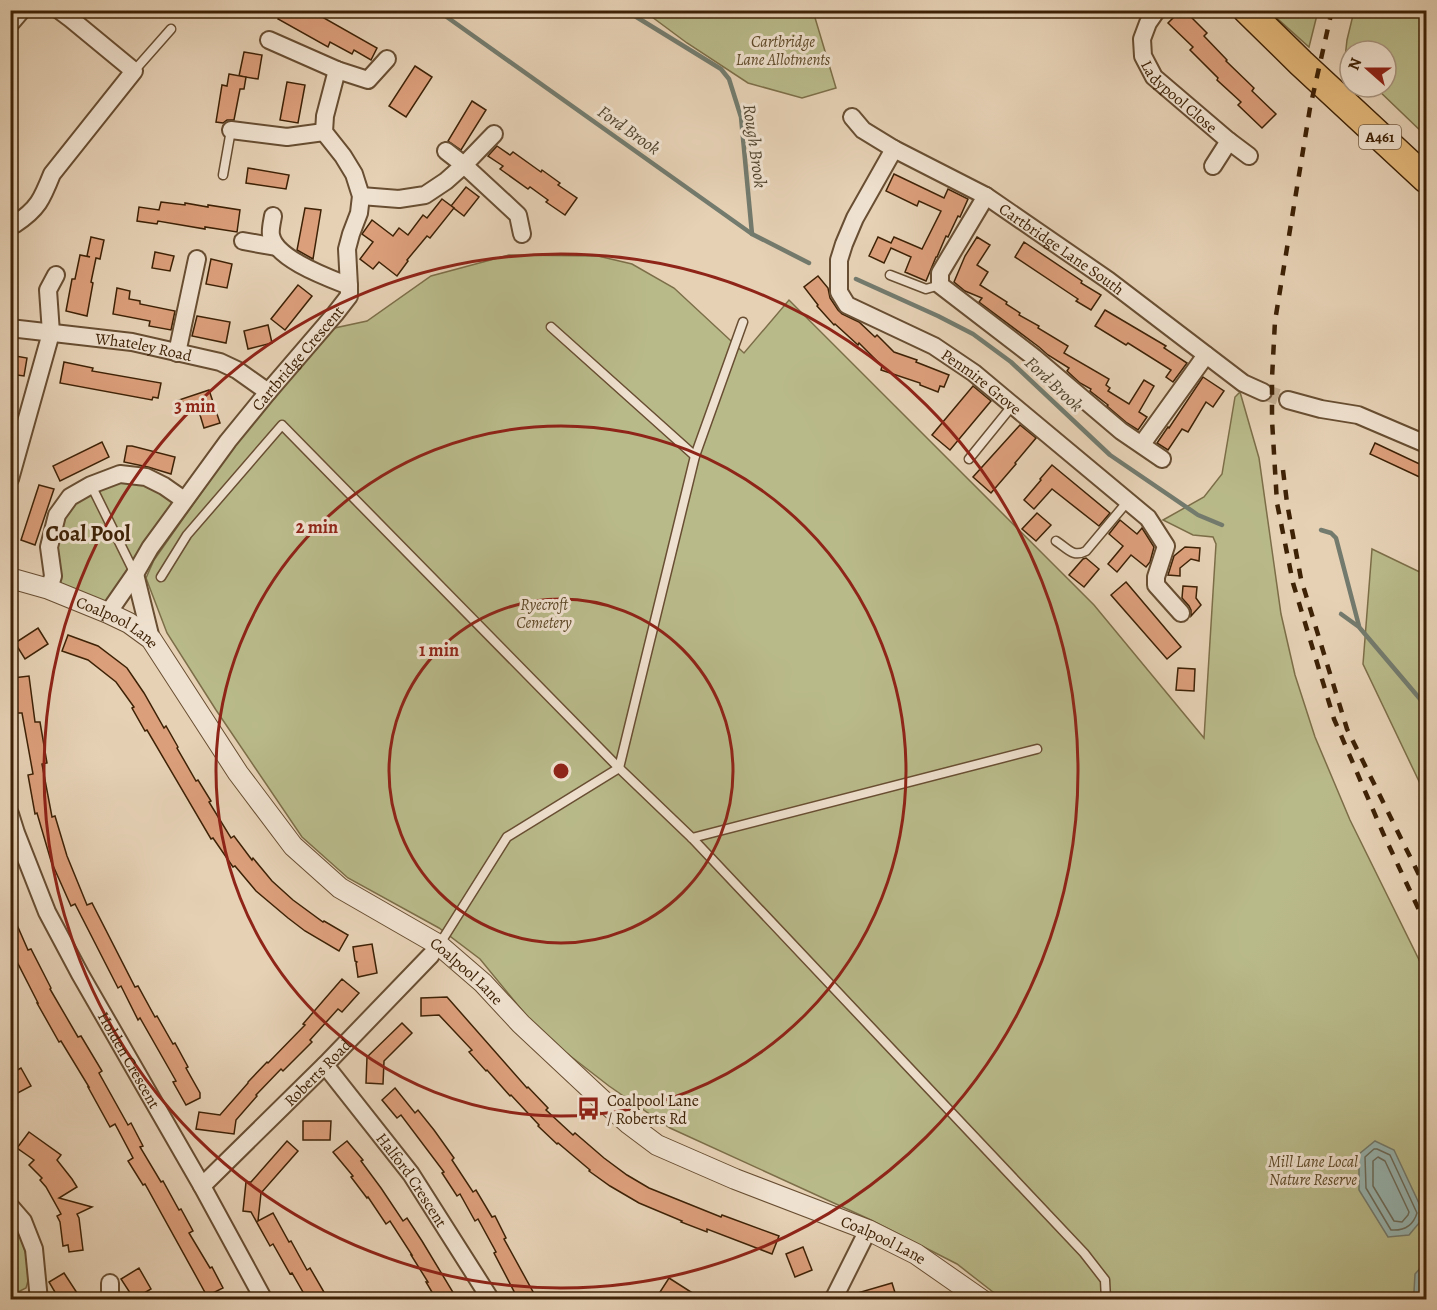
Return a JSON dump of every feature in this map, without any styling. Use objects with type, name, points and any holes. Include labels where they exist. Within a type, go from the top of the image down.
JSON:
[{"type":"highway","name":"A461","points":[[1247,10],[1426,179]]},
{"type":"street","points":[[10,24],[22,10]]},
{"type":"street","points":[[10,223],[15,224],[30,214],[44,194],[52,174],[134,71],[59,10]]},
{"type":"street","name":"Ladypool Close","points":[[1157,10],[1148,23],[1143,39],[1143,56],[1154,77],[1249,156]]},
{"type":"street","points":[[269,40],[337,70],[368,80],[387,59]]},
{"type":"street","points":[[337,70],[325,116],[324,132],[354,174],[361,196],[399,199],[425,195],[446,181],[494,134]]},
{"type":"street","name":"Cartbridge Lane South","points":[[852,117],[863,130],[894,149],[986,196],[1108,280],[1243,383],[1263,392]]},
{"type":"street","points":[[231,130],[287,137],[324,132]]},
{"type":"street","name":"Ladypool Close","points":[[1213,166],[1229,141]]},
{"type":"street","name":"Penmire Grove","points":[[894,149],[855,218],[838,260],[839,292],[847,305],[934,346],[974,374],[1148,518],[1166,546],[1156,577],[1156,585],[1181,613]]},
{"type":"street","points":[[446,151],[518,215],[522,234]]},
{"type":"street","name":"Cartbridge Crescent","points":[[108,613],[150,548],[228,441],[349,296],[346,249],[359,213],[361,196]]},
{"type":"street","points":[[986,196],[940,273],[940,285],[1035,358],[1121,431],[1162,459]]},
{"type":"street","points":[[273,216],[270,235],[276,247]]},
{"type":"street","points":[[243,241],[276,247]]},
{"type":"street","name":"Cartbridge Crescent","points":[[276,247],[297,263],[350,286]]},
{"type":"street","points":[[177,353],[197,259]]},
{"type":"street","points":[[10,479],[51,333],[48,290],[56,275]]},
{"type":"street","name":"Whateley Road","points":[[10,328],[132,342],[220,362],[237,370],[267,392]]},
{"type":"street","points":[[1142,444],[1206,355]]},
{"type":"street","points":[[1288,400],[1321,409],[1358,415],[1426,444]]},
{"type":"street","points":[[49,589],[53,576],[49,547],[57,515],[70,497],[90,485],[120,474],[146,477],[184,500]]},
{"type":"street","points":[[135,574],[151,639]]},
{"type":"street","name":"Coalpool Lane","points":[[10,578],[49,589],[108,613],[129,623],[151,639],[238,773],[293,846],[340,888],[483,983],[521,1024],[599,1097],[657,1145],[735,1179],[868,1230],[916,1254],[982,1299]]},
{"type":"street","name":"Holden Crescent","points":[[10,814],[47,912],[264,1299]]},
{"type":"street","name":"Roberts Road","points":[[202,1186],[325,1065],[435,950]]},
{"type":"street","name":"Halford Crescent","points":[[325,1065],[411,1173],[491,1299]]},
{"type":"street","points":[[10,1206],[23,1221],[34,1249],[39,1299]]},
{"type":"street","points":[[833,1299],[868,1230]]},
{"type":"lane","points":[[134,71],[171,29]]},
{"type":"lane","points":[[224,175],[231,130]]},
{"type":"lane","points":[[890,275],[926,289],[940,285]]},
{"type":"lane","points":[[435,950],[507,837],[619,768],[694,456],[743,322]]},
{"type":"lane","points":[[551,327],[694,456]]},
{"type":"lane","points":[[969,459],[1012,406]]},
{"type":"lane","points":[[161,576],[187,535],[282,425],[619,768],[692,838],[1084,1253],[1105,1280],[1106,1299]]},
{"type":"lane","points":[[90,485],[135,574]]},
{"type":"lane","points":[[1056,541],[1077,554],[1086,551],[1128,501]]},
{"type":"lane","points":[[692,838],[1036,749]]},
{"type":"green space","name":"Cartbridge Lane Allotments","points":[[644,11],[813,11],[836,88],[802,98],[748,83],[687,43]]},
{"type":"green space","points":[[1269,11],[1318,11],[1309,47]]},
{"type":"green space","points":[[1354,11],[1426,11],[1426,136],[1387,99],[1398,99],[1398,39],[1347,39]]},
{"type":"green space","name":"Ryecroft Cemetery","points":[[509,255],[598,256],[632,264],[674,288],[744,353],[789,300],[1094,605],[1204,738],[1216,544],[1213,537],[1193,535],[1163,520],[1204,497],[1222,474],[1235,397],[1240,392],[1259,458],[1281,614],[1295,675],[1315,737],[1350,820],[1426,974],[1426,1299],[1002,1299],[957,1264],[871,1220],[670,1128],[609,1086],[560,1048],[530,1020],[480,959],[439,928],[348,878],[302,837],[167,633],[146,578],[154,560],[242,435],[330,329],[367,321],[431,276]]},
{"type":"green space","points":[[121,478],[145,481],[175,500],[105,607],[56,588],[54,547],[61,517],[73,500]]},
{"type":"green space","points":[[1372,549],[1426,575],[1426,796],[1363,664]]},
{"type":"green space","points":[[10,1220],[20,1238],[29,1268],[26,1288],[18,1292],[11,1290]]},
{"type":"water","points":[[1375,1141],[1394,1150],[1425,1216],[1409,1235],[1388,1237],[1359,1190],[1359,1154]]},
{"type":"water","points":[[1426,1262],[1426,1299],[1418,1299],[1414,1292],[1415,1274]]},
{"type":"building","points":[[283,10],[310,10],[377,48],[371,60],[354,50],[352,54],[330,42],[328,47],[278,19]]},
{"type":"building","points":[[1181,10],[1184,10],[1207,33],[1204,36],[1254,88],[1252,91],[1276,114],[1262,128],[1238,105],[1241,102],[1190,50],[1193,47],[1168,23]]},
{"type":"building","points":[[244,52],[262,55],[258,79],[239,76]]},
{"type":"building","points":[[415,66],[432,77],[406,117],[389,106]]},
{"type":"building","points":[[229,74],[246,77],[244,89],[240,89],[234,120],[216,122],[222,85],[227,86]]},
{"type":"building","points":[[287,82],[305,85],[298,123],[280,120]]},
{"type":"building","points":[[472,101],[486,110],[461,150],[448,141]]},
{"type":"building","points":[[497,146],[510,155],[513,152],[541,172],[542,170],[577,198],[565,215],[530,187],[528,189],[500,169],[503,166],[488,156]]},
{"type":"building","points":[[248,168],[289,175],[286,189],[246,183]]},
{"type":"building","points":[[894,174],[944,198],[948,189],[968,199],[960,217],[958,216],[948,237],[946,236],[926,281],[905,272],[911,257],[891,248],[884,263],[869,256],[878,237],[891,243],[894,237],[922,249],[941,211],[919,201],[917,206],[886,191]]},
{"type":"building","points":[[466,187],[479,197],[464,216],[451,206]]},
{"type":"building","points":[[442,199],[454,208],[430,238],[427,236],[397,276],[379,262],[373,269],[360,259],[373,242],[362,234],[372,220],[393,236],[399,228],[408,235],[423,215],[427,218]]},
{"type":"building","points":[[161,202],[240,210],[237,232],[158,221],[157,224],[137,221],[139,207],[159,210]]},
{"type":"building","points":[[305,208],[321,210],[313,259],[297,250]]},
{"type":"building","points":[[91,237],[104,240],[100,259],[96,258],[87,316],[66,311],[72,279],[75,279],[80,255],[90,257],[87,256]]},
{"type":"building","points":[[977,237],[990,245],[977,265],[988,272],[980,285],[1007,302],[1006,304],[1020,313],[1019,315],[1068,346],[1064,353],[1109,379],[1106,385],[1110,388],[1108,391],[1129,404],[1144,380],[1154,386],[1139,412],[1147,417],[1138,430],[1107,406],[1090,391],[1091,389],[1080,383],[1067,371],[1069,368],[1048,355],[979,302],[982,298],[965,291],[954,282],[965,256]]},
{"type":"building","points":[[1024,242],[1101,295],[1091,310],[1015,257]]},
{"type":"building","points":[[155,252],[174,256],[170,271],[152,268]]},
{"type":"building","points":[[211,259],[232,264],[227,288],[206,284]]},
{"type":"building","points":[[818,276],[828,288],[830,298],[842,314],[859,322],[875,337],[877,335],[894,352],[949,375],[944,387],[940,386],[938,392],[920,383],[881,370],[882,366],[859,343],[858,345],[834,325],[804,287]]},
{"type":"building","points":[[298,285],[312,296],[285,330],[271,319]]},
{"type":"building","points":[[117,288],[130,291],[129,299],[140,301],[140,304],[175,311],[171,330],[149,326],[150,321],[113,314]]},
{"type":"building","points":[[1105,310],[1166,346],[1164,348],[1187,363],[1173,382],[1166,377],[1171,370],[1128,343],[1126,345],[1095,326]]},
{"type":"building","points":[[197,316],[230,322],[226,343],[192,336]]},
{"type":"building","points":[[268,325],[272,343],[248,349],[244,331]]},
{"type":"building","points":[[10,355],[27,358],[24,376],[10,374]]},
{"type":"building","points":[[64,362],[93,368],[92,371],[161,383],[158,398],[153,397],[152,400],[60,383]]},
{"type":"building","points":[[1203,377],[1224,391],[1213,407],[1206,402],[1188,432],[1182,429],[1168,450],[1157,443]]},
{"type":"building","points":[[973,386],[991,401],[950,450],[932,435]]},
{"type":"building","points":[[209,390],[220,423],[204,428],[197,405],[176,401]]},
{"type":"building","points":[[1020,425],[1036,438],[991,493],[973,477]]},
{"type":"building","points":[[102,442],[109,457],[60,481],[53,466]]},
{"type":"building","points":[[1375,443],[1426,467],[1426,480],[1370,454]]},
{"type":"building","points":[[127,446],[175,457],[171,474],[124,462]]},
{"type":"building","points":[[1052,465],[1110,513],[1099,526],[1052,489],[1034,509],[1024,500]]},
{"type":"building","points":[[39,485],[54,489],[35,545],[21,540]]},
{"type":"building","points":[[1037,513],[1051,525],[1036,541],[1022,529]]},
{"type":"building","points":[[1120,520],[1137,534],[1142,528],[1154,547],[1150,562],[1146,567],[1131,555],[1117,572],[1108,564],[1123,546],[1109,534]]},
{"type":"building","points":[[1185,547],[1200,548],[1199,561],[1191,559],[1180,568],[1180,576],[1168,575],[1174,556]]},
{"type":"building","points":[[1086,558],[1099,569],[1084,587],[1069,575]]},
{"type":"building","points":[[1126,582],[1181,647],[1167,659],[1111,595]]},
{"type":"building","points":[[1183,586],[1197,587],[1196,598],[1201,605],[1191,616],[1189,606],[1182,598]]},
{"type":"building","points":[[38,628],[48,644],[25,659],[15,643]]},
{"type":"building","points":[[68,635],[98,646],[127,668],[164,728],[166,726],[231,838],[234,836],[252,860],[253,858],[272,881],[293,900],[323,922],[348,935],[339,951],[288,918],[256,891],[235,866],[233,867],[213,838],[211,839],[147,730],[145,731],[132,708],[134,707],[116,682],[88,660],[62,651]]},
{"type":"building","points":[[1178,668],[1195,669],[1194,691],[1176,690]]},
{"type":"building","points":[[29,676],[35,722],[40,722],[47,763],[42,764],[52,817],[55,816],[67,856],[87,905],[92,903],[135,987],[138,986],[155,1017],[157,1016],[173,1044],[175,1043],[188,1067],[186,1068],[200,1093],[200,1098],[186,1105],[173,1082],[176,1081],[140,1018],[138,1020],[121,986],[118,988],[75,904],[71,906],[51,861],[37,813],[35,814],[28,775],[33,774],[22,713],[17,713],[13,678]]},
{"type":"building","points":[[10,909],[28,950],[31,949],[50,989],[78,1037],[81,1036],[102,1071],[99,1073],[128,1125],[131,1123],[143,1146],[140,1147],[179,1210],[181,1209],[193,1231],[189,1233],[223,1288],[207,1296],[145,1184],[143,1185],[128,1161],[133,1158],[115,1124],[110,1127],[89,1087],[61,1041],[59,1042],[37,1003],[10,948]]},
{"type":"building","points":[[372,944],[377,973],[358,977],[353,947]]},
{"type":"building","points":[[342,979],[359,993],[342,1012],[338,1009],[310,1040],[312,1042],[256,1095],[236,1120],[234,1134],[196,1129],[199,1112],[220,1115],[248,1082],[305,1025],[303,1024]]},
{"type":"building","points":[[447,997],[527,1088],[548,1108],[546,1110],[573,1135],[575,1133],[604,1158],[649,1188],[721,1217],[722,1215],[779,1236],[772,1254],[707,1229],[707,1232],[639,1203],[589,1171],[538,1126],[469,1052],[472,1050],[439,1015],[421,1016],[421,998]]},
{"type":"building","points":[[402,1023],[412,1033],[384,1061],[383,1084],[366,1083],[367,1057]]},
{"type":"building","points":[[21,1068],[31,1086],[10,1097],[10,1074]]},
{"type":"building","points":[[395,1088],[415,1113],[418,1110],[434,1130],[454,1158],[452,1160],[473,1192],[476,1190],[492,1217],[495,1216],[506,1238],[504,1239],[537,1299],[518,1299],[478,1219],[475,1221],[460,1194],[457,1196],[442,1173],[444,1172],[401,1115],[397,1118],[382,1100]]},
{"type":"building","points":[[303,1121],[331,1121],[330,1140],[303,1140]]},
{"type":"building","points":[[29,1132],[61,1155],[57,1160],[77,1187],[59,1198],[92,1207],[77,1214],[83,1250],[69,1252],[68,1245],[63,1246],[57,1216],[61,1214],[40,1180],[42,1178],[29,1165],[34,1160],[17,1148]]},
{"type":"building","points":[[287,1141],[298,1151],[261,1193],[258,1221],[273,1213],[289,1242],[291,1241],[307,1270],[310,1268],[328,1299],[307,1299],[273,1244],[270,1246],[251,1212],[243,1211],[246,1182],[251,1182]]},
{"type":"building","points":[[347,1141],[363,1160],[361,1161],[403,1221],[407,1218],[457,1299],[436,1299],[390,1221],[386,1224],[351,1177],[353,1176],[333,1152]]},
{"type":"building","points":[[803,1247],[812,1270],[795,1277],[786,1254]]},
{"type":"building","points":[[139,1268],[151,1289],[134,1299],[121,1279]]},
{"type":"building","points":[[64,1273],[81,1299],[59,1299],[49,1282]]},
{"type":"building","points":[[669,1278],[702,1299],[671,1299],[660,1292]]},
{"type":"building","points":[[892,1283],[897,1299],[846,1299],[847,1296]]},
{"type":"waterway","name":"Ford Brook","points":[[437,10],[752,234],[809,263]]},
{"type":"waterway","name":"Rough Brook","points":[[625,10],[721,69],[729,79],[741,117],[752,234]]},
{"type":"waterway","name":"Ford Brook","points":[[856,279],[973,334],[1011,362],[1110,455],[1198,515],[1222,525]]},
{"type":"waterway","name":"Ford Brook","points":[[1321,530],[1331,533],[1336,538],[1359,626]]},
{"type":"waterway","name":"Ford Brook","points":[[1341,614],[1359,627],[1426,706]]},
{"type":"tunnel","points":[[1263,392],[1288,400]]},
{"type":"railway","points":[[1332,10],[1310,108],[1275,321],[1272,420],[1277,503],[1293,583],[1334,719],[1426,925]]},
{"type":"railway","points":[[1283,470],[1301,579],[1347,729],[1426,889]]},
{"type":"place","name":"Coalpool Lane / Roberts Rd","points":[[589,1109]]},
{"type":"district","name":"Coal Pool","points":[[88,533]]},
{"type":"park label","name":"Mill Lane Local Nature Reserve","points":[[1313,1170]]}]
